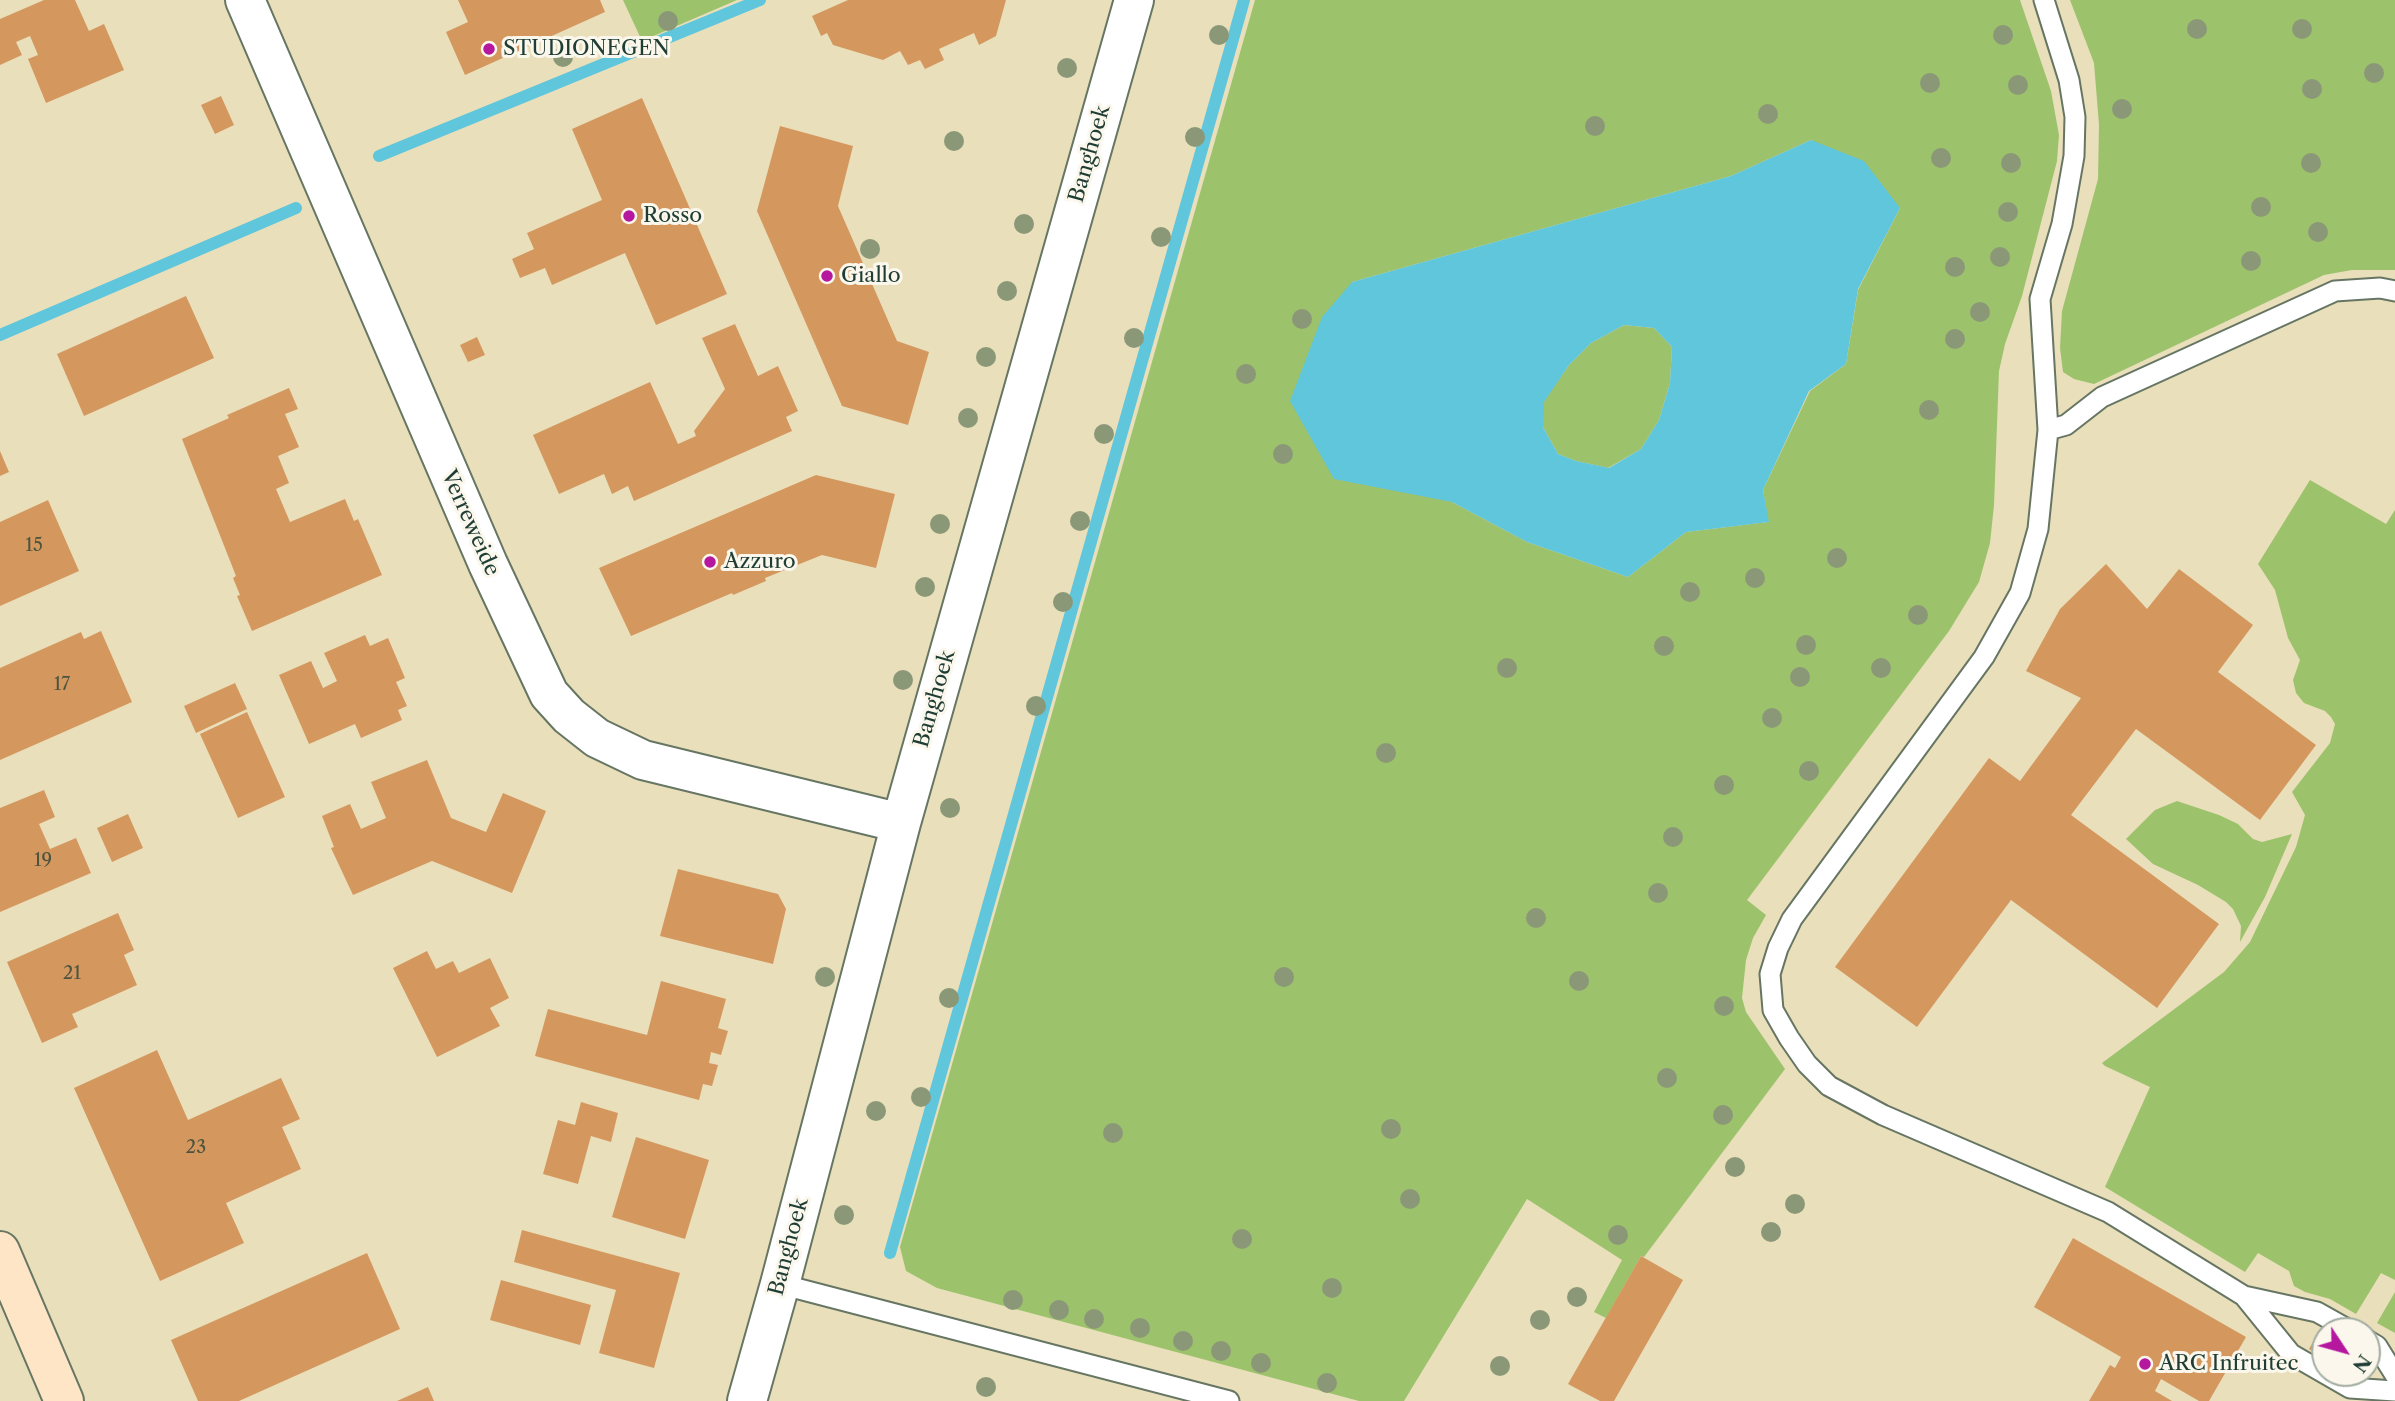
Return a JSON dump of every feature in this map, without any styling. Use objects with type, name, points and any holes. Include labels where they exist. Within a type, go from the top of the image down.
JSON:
[{"type":"street","name":"Verreweide","points":[[244,0],[488,564],[549,694],[569,716],[597,738],[643,760],[901,822]]},
{"type":"street","name":"Banghoek","points":[[747,1401],[901,822],[1134,0]]},
{"type":"street","points":[[0,1251],[64,1401]]},
{"type":"lane","points":[[2044,0],[2069,80],[2075,117],[2074,156],[2062,224],[2040,299],[2049,430],[2038,528],[2020,593],[1983,657],[1792,919],[1778,948],[1770,974],[1773,1010],[1801,1055],[1829,1086],[1883,1115],[2108,1212],[2244,1296],[2291,1354],[2350,1388],[2395,1391]]},
{"type":"lane","points":[[2049,430],[2066,425],[2102,397],[2335,291],[2380,288],[2395,290]]},
{"type":"lane","points":[[780,1284],[1229,1401]]},
{"type":"lane","points":[[2244,1296],[2317,1312],[2326,1317]]},
{"type":"lane","points":[[2381,1352],[2395,1375]]},
{"type":"green space","points":[[623,0],[737,0],[642,41]]},
{"type":"green space","points":[[1255,0],[2020,0],[2051,91],[2059,135],[2057,161],[2022,296],[2005,344],[1999,371],[1994,505],[1990,543],[1979,582],[1949,631],[1747,900],[1766,915],[1753,938],[1746,960],[1742,998],[1746,1012],[1785,1069],[1644,1257],[1641,1256],[1606,1318],[1594,1312],[1622,1260],[1527,1199],[1404,1401],[1359,1401],[937,1288],[906,1271],[900,1247]],"holes":[[[1811,140],[1900,208],[1858,290],[1846,364],[1810,391],[1763,490],[1768,522],[1686,532],[1628,577],[1527,542],[1452,502],[1352,282],[1731,176]]]},
{"type":"green space","points":[[2070,0],[2395,0],[2395,270],[2352,270],[2324,275],[2094,384],[2074,379],[2063,372],[2060,348],[2062,311],[2098,179],[2099,125],[2094,63]]},
{"type":"green space","points":[[1624,325],[1654,328],[1672,347],[1670,383],[1659,420],[1641,449],[1608,468],[1558,454],[1543,427],[1543,402],[1569,365],[1591,343]]},
{"type":"green space","points":[[2310,480],[2386,524],[2395,510],[2395,1280],[2381,1273],[2356,1314],[2330,1299],[2294,1286],[2289,1271],[2258,1253],[2245,1272],[2105,1187],[2150,1087],[2102,1063],[2224,972],[2250,942],[2296,847],[2305,815],[2292,792],[2330,743],[2335,724],[2331,717],[2325,711],[2304,703],[2296,693],[2293,680],[2300,660],[2288,638],[2275,590],[2258,564]]},
{"type":"green space","points":[[2177,801],[2238,824],[2253,839],[2262,842],[2292,834],[2265,897],[2240,942],[2241,926],[2233,909],[2226,902],[2198,885],[2153,864],[2126,839],[2155,810]]},
{"type":"green space","points":[[2395,1292],[2395,1333],[2381,1325],[2380,1317]]},
{"type":"water","points":[[1811,140],[1864,161],[1900,208],[1858,289],[1846,364],[1809,391],[1763,490],[1769,522],[1686,532],[1628,577],[1527,542],[1452,502],[1334,479],[1290,401],[1322,317],[1352,282],[1731,176]],"holes":[[[1624,325],[1654,328],[1672,347],[1670,383],[1659,420],[1641,449],[1609,468],[1558,454],[1543,427],[1544,402],[1569,365],[1591,343]]]},
{"type":"building","points":[[44,0],[75,0],[89,31],[104,24],[124,70],[46,103],[28,59],[38,55],[30,36],[16,42],[22,55],[0,65],[0,19]]},
{"type":"building","name":"STUDIONEGEN","points":[[458,0],[600,0],[605,12],[465,75],[446,32],[468,22]]},
{"type":"building","points":[[848,0],[1006,0],[996,36],[979,45],[974,33],[939,49],[944,60],[925,69],[920,60],[908,65],[900,51],[883,60],[833,45],[827,33],[821,36],[812,16]]},
{"type":"building","points":[[221,96],[234,125],[215,134],[201,105]]},
{"type":"building","name":"Rosso","points":[[642,98],[727,294],[656,325],[625,253],[552,285],[545,268],[520,278],[512,259],[534,249],[527,233],[602,200],[572,129]]},
{"type":"building","name":"Giallo","points":[[780,126],[853,146],[838,206],[897,341],[929,352],[908,425],[842,406],[757,211]]},
{"type":"building","points":[[186,296],[214,358],[84,416],[57,354]]},
{"type":"building","points":[[735,324],[758,376],[778,366],[798,411],[786,417],[792,431],[634,501],[628,486],[612,494],[604,474],[559,494],[533,435],[650,382],[678,444],[696,436],[694,431],[725,389],[702,338]]},
{"type":"building","points":[[477,337],[485,355],[468,362],[460,345]]},
{"type":"building","points":[[289,388],[298,409],[285,414],[299,447],[278,456],[289,483],[276,489],[290,522],[345,499],[354,521],[358,519],[382,575],[252,631],[237,596],[240,595],[233,578],[236,576],[182,439],[229,418],[227,415]]},
{"type":"building","points":[[0,451],[9,472],[0,476]]},
{"type":"building","name":"Azzuro","points":[[816,475],[895,494],[876,568],[822,555],[631,636],[599,568]]},
{"type":"building","points":[[48,500],[79,571],[0,606],[0,522]]},
{"type":"building","points":[[2106,564],[2147,609],[2179,569],[2253,625],[2218,672],[2316,745],[2260,820],[2136,729],[2071,815],[2219,924],[2157,1008],[2011,900],[1917,1027],[1835,967],[1989,758],[2020,781],[2081,698],[2026,671],[2060,609]]},
{"type":"building","points":[[101,631],[132,702],[0,760],[0,668],[81,632],[84,639]]},
{"type":"building","points":[[365,635],[370,646],[388,638],[405,678],[396,682],[407,706],[398,710],[402,720],[361,738],[355,724],[309,744],[279,675],[311,661],[323,688],[337,681],[324,653]]},
{"type":"building","points":[[235,683],[247,709],[196,733],[184,706]]},
{"type":"building","points":[[247,712],[285,797],[238,818],[200,734]]},
{"type":"building","points":[[427,760],[451,818],[486,832],[503,793],[546,811],[512,893],[432,861],[353,895],[331,848],[334,847],[322,816],[350,804],[361,829],[386,818],[371,782]]},
{"type":"building","points":[[44,790],[55,817],[39,824],[50,849],[76,838],[91,873],[0,912],[0,808]]},
{"type":"building","points":[[128,814],[143,848],[112,862],[97,828]]},
{"type":"building","points":[[678,869],[778,894],[786,909],[773,964],[660,936]]},
{"type":"building","points":[[118,913],[134,950],[124,955],[137,985],[72,1014],[78,1027],[42,1043],[7,962]]},
{"type":"building","points":[[427,951],[436,969],[453,961],[459,973],[490,958],[509,998],[490,1008],[500,1026],[437,1057],[393,968]]},
{"type":"building","points":[[661,981],[726,999],[718,1028],[728,1031],[721,1055],[711,1052],[709,1063],[718,1065],[712,1086],[703,1084],[699,1100],[535,1056],[548,1009],[647,1035]]},
{"type":"building","points":[[157,1050],[188,1120],[281,1078],[300,1119],[282,1127],[301,1169],[226,1203],[244,1243],[160,1281],[74,1088]]},
{"type":"building","points":[[581,1102],[618,1113],[611,1142],[591,1136],[578,1184],[543,1174],[558,1120],[575,1125]]},
{"type":"building","points":[[636,1137],[709,1160],[685,1239],[612,1217]]},
{"type":"building","points":[[522,1230],[680,1273],[654,1368],[599,1353],[616,1290],[514,1262]]},
{"type":"building","points":[[2073,1238],[2246,1337],[2209,1401],[2199,1401],[2161,1379],[2155,1391],[2172,1401],[2089,1401],[2110,1365],[2115,1368],[2121,1357],[2034,1307]]},
{"type":"building","points":[[367,1253],[400,1329],[239,1401],[198,1401],[171,1340]]},
{"type":"building","points":[[1641,1256],[1683,1280],[1614,1401],[1600,1401],[1568,1384]]},
{"type":"building","points":[[501,1280],[591,1305],[580,1345],[490,1320]]},
{"type":"building","points":[[428,1387],[434,1401],[397,1401]]},
{"type":"waterway","points":[[379,156],[760,0]]},
{"type":"waterway","points":[[890,1253],[1244,0]]},
{"type":"waterway","points":[[0,335],[296,208]]},
{"type":"place","name":"STUDIONEGEN","points":[[489,49]]},
{"type":"place","name":"Rosso","points":[[629,216]]},
{"type":"place","name":"Giallo","points":[[827,276]]},
{"type":"place","name":"Azzuro","points":[[710,562]]},
{"type":"place","name":"ARC Infruitec","points":[[2145,1364]]}]
